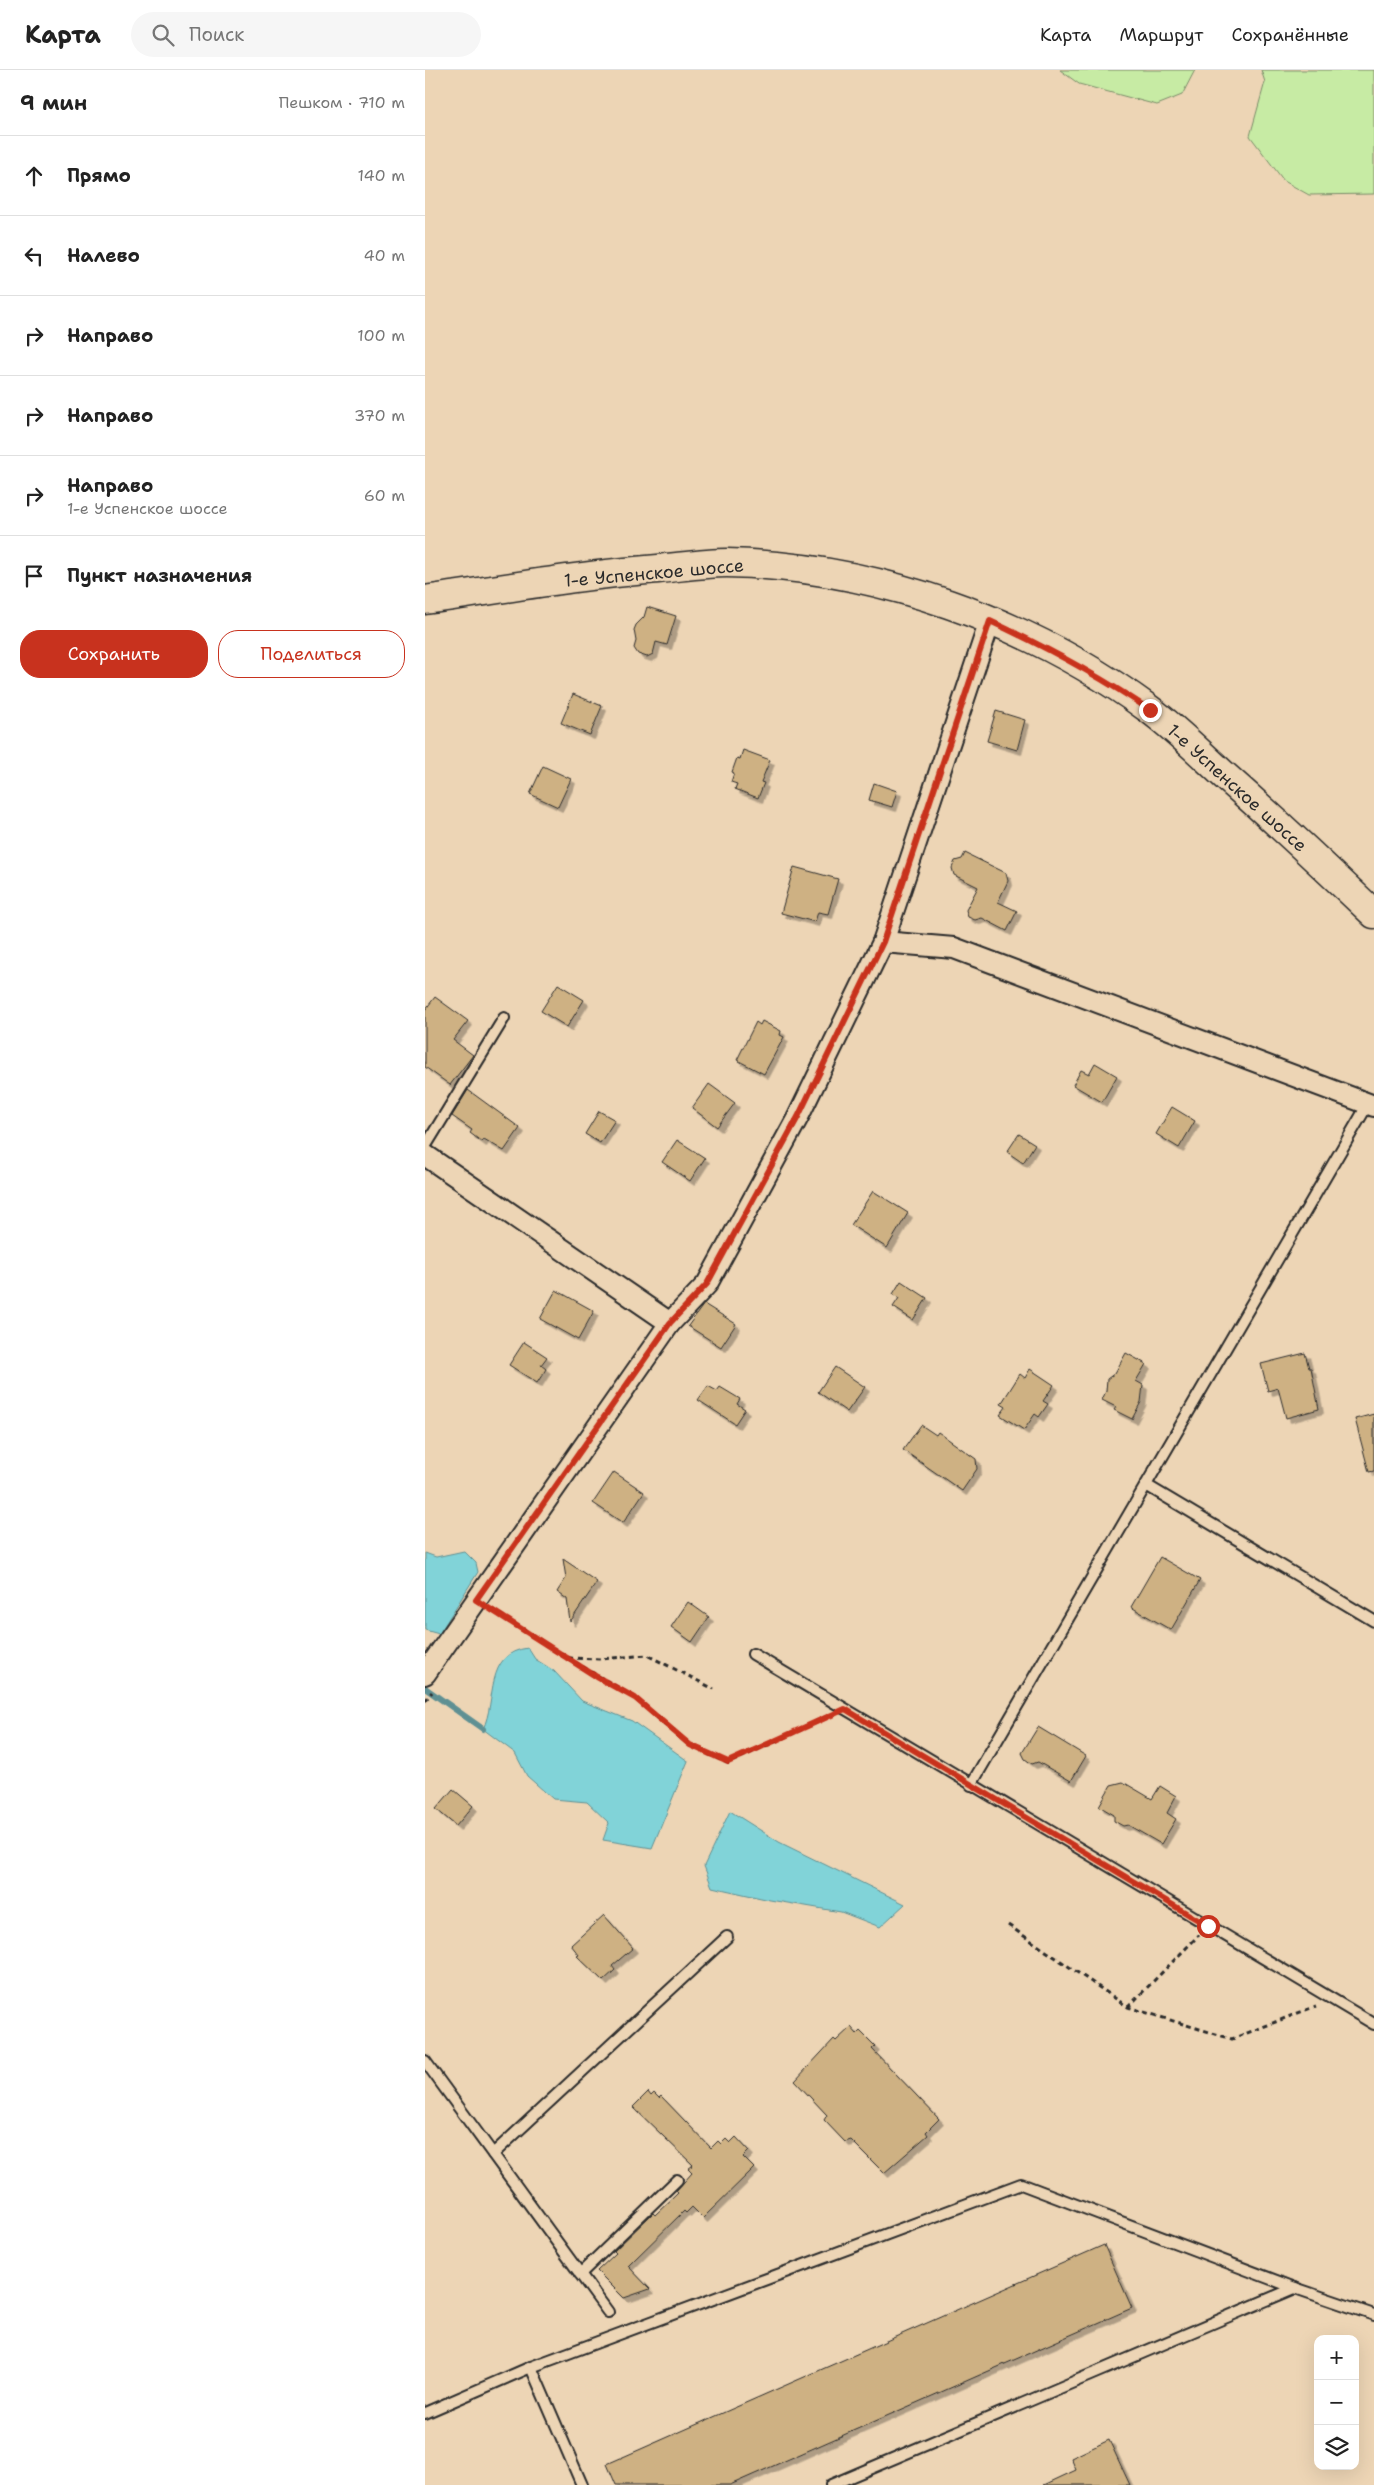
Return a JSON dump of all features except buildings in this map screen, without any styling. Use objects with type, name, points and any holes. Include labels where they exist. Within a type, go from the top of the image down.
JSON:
[{"type":"main road","name":"1-е Успенское шоссе","points":[[425,600],[617,572],[724,563],[811,569],[931,598],[990,621],[1052,649],[1104,679],[1150,710],[1256,803],[1374,914]]},
{"type":"street","points":[[425,1674],[670,1323],[707,1284],[798,1117],[883,942],[990,621]]},
{"type":"street","points":[[883,942],[954,948],[1371,1105]]},
{"type":"street","points":[[425,1155],[670,1323]]},
{"type":"lane","points":[[425,1147],[504,1018]]},
{"type":"lane","points":[[971,1785],[1371,1105]]},
{"type":"lane","points":[[1146,1485],[1374,1621]]},
{"type":"lane","points":[[753,1654],[1374,2024]]},
{"type":"lane","points":[[493,2154],[727,1937]]},
{"type":"lane","points":[[425,2061],[608,2312]]},
{"type":"lane","points":[[580,2274],[677,2180]]},
{"type":"lane","points":[[425,2413],[531,2367],[1021,2184],[1295,2288],[1374,2315]]},
{"type":"lane","points":[[831,2485],[1295,2288]]},
{"type":"lane","points":[[531,2367],[582,2485]]},
{"type":"path","points":[[476,1600],[567,1658],[635,1698],[690,1745],[728,1762],[845,1709]]},
{"type":"path","points":[[567,1658],[601,1659],[647,1655],[714,1689]]},
{"type":"path","points":[[1008,1925],[1128,2007],[1232,2039],[1333,2000]]},
{"type":"path","points":[[1128,2007],[1208,1926]]},
{"type":"green space","points":[[1060,70],[1195,70],[1182,95],[1157,105],[1079,84]]},
{"type":"green space","points":[[1261,70],[1374,70],[1374,194],[1309,195],[1284,181],[1250,136],[1265,82]]},
{"type":"water","points":[[464,1551],[476,1563],[478,1572],[439,1634],[425,1630],[425,1553],[436,1557]]},
{"type":"water","points":[[528,1648],[535,1659],[554,1671],[582,1701],[632,1721],[688,1761],[652,1848],[603,1840],[609,1823],[587,1802],[553,1799],[527,1776],[515,1753],[483,1729],[498,1668],[504,1659],[514,1652]]},
{"type":"water","points":[[730,1811],[779,1842],[905,1904],[880,1927],[841,1912],[770,1900],[712,1887],[704,1866]]},
{"type":"waterway","points":[[425,1688],[483,1729]]},
{"type":"route","points":[[1150,710],[1104,679],[1052,649],[990,621],[883,942],[798,1117],[707,1284],[670,1323],[476,1600],[597,1677],[635,1698],[690,1745],[728,1762],[845,1709],[1208,1926]]}]
